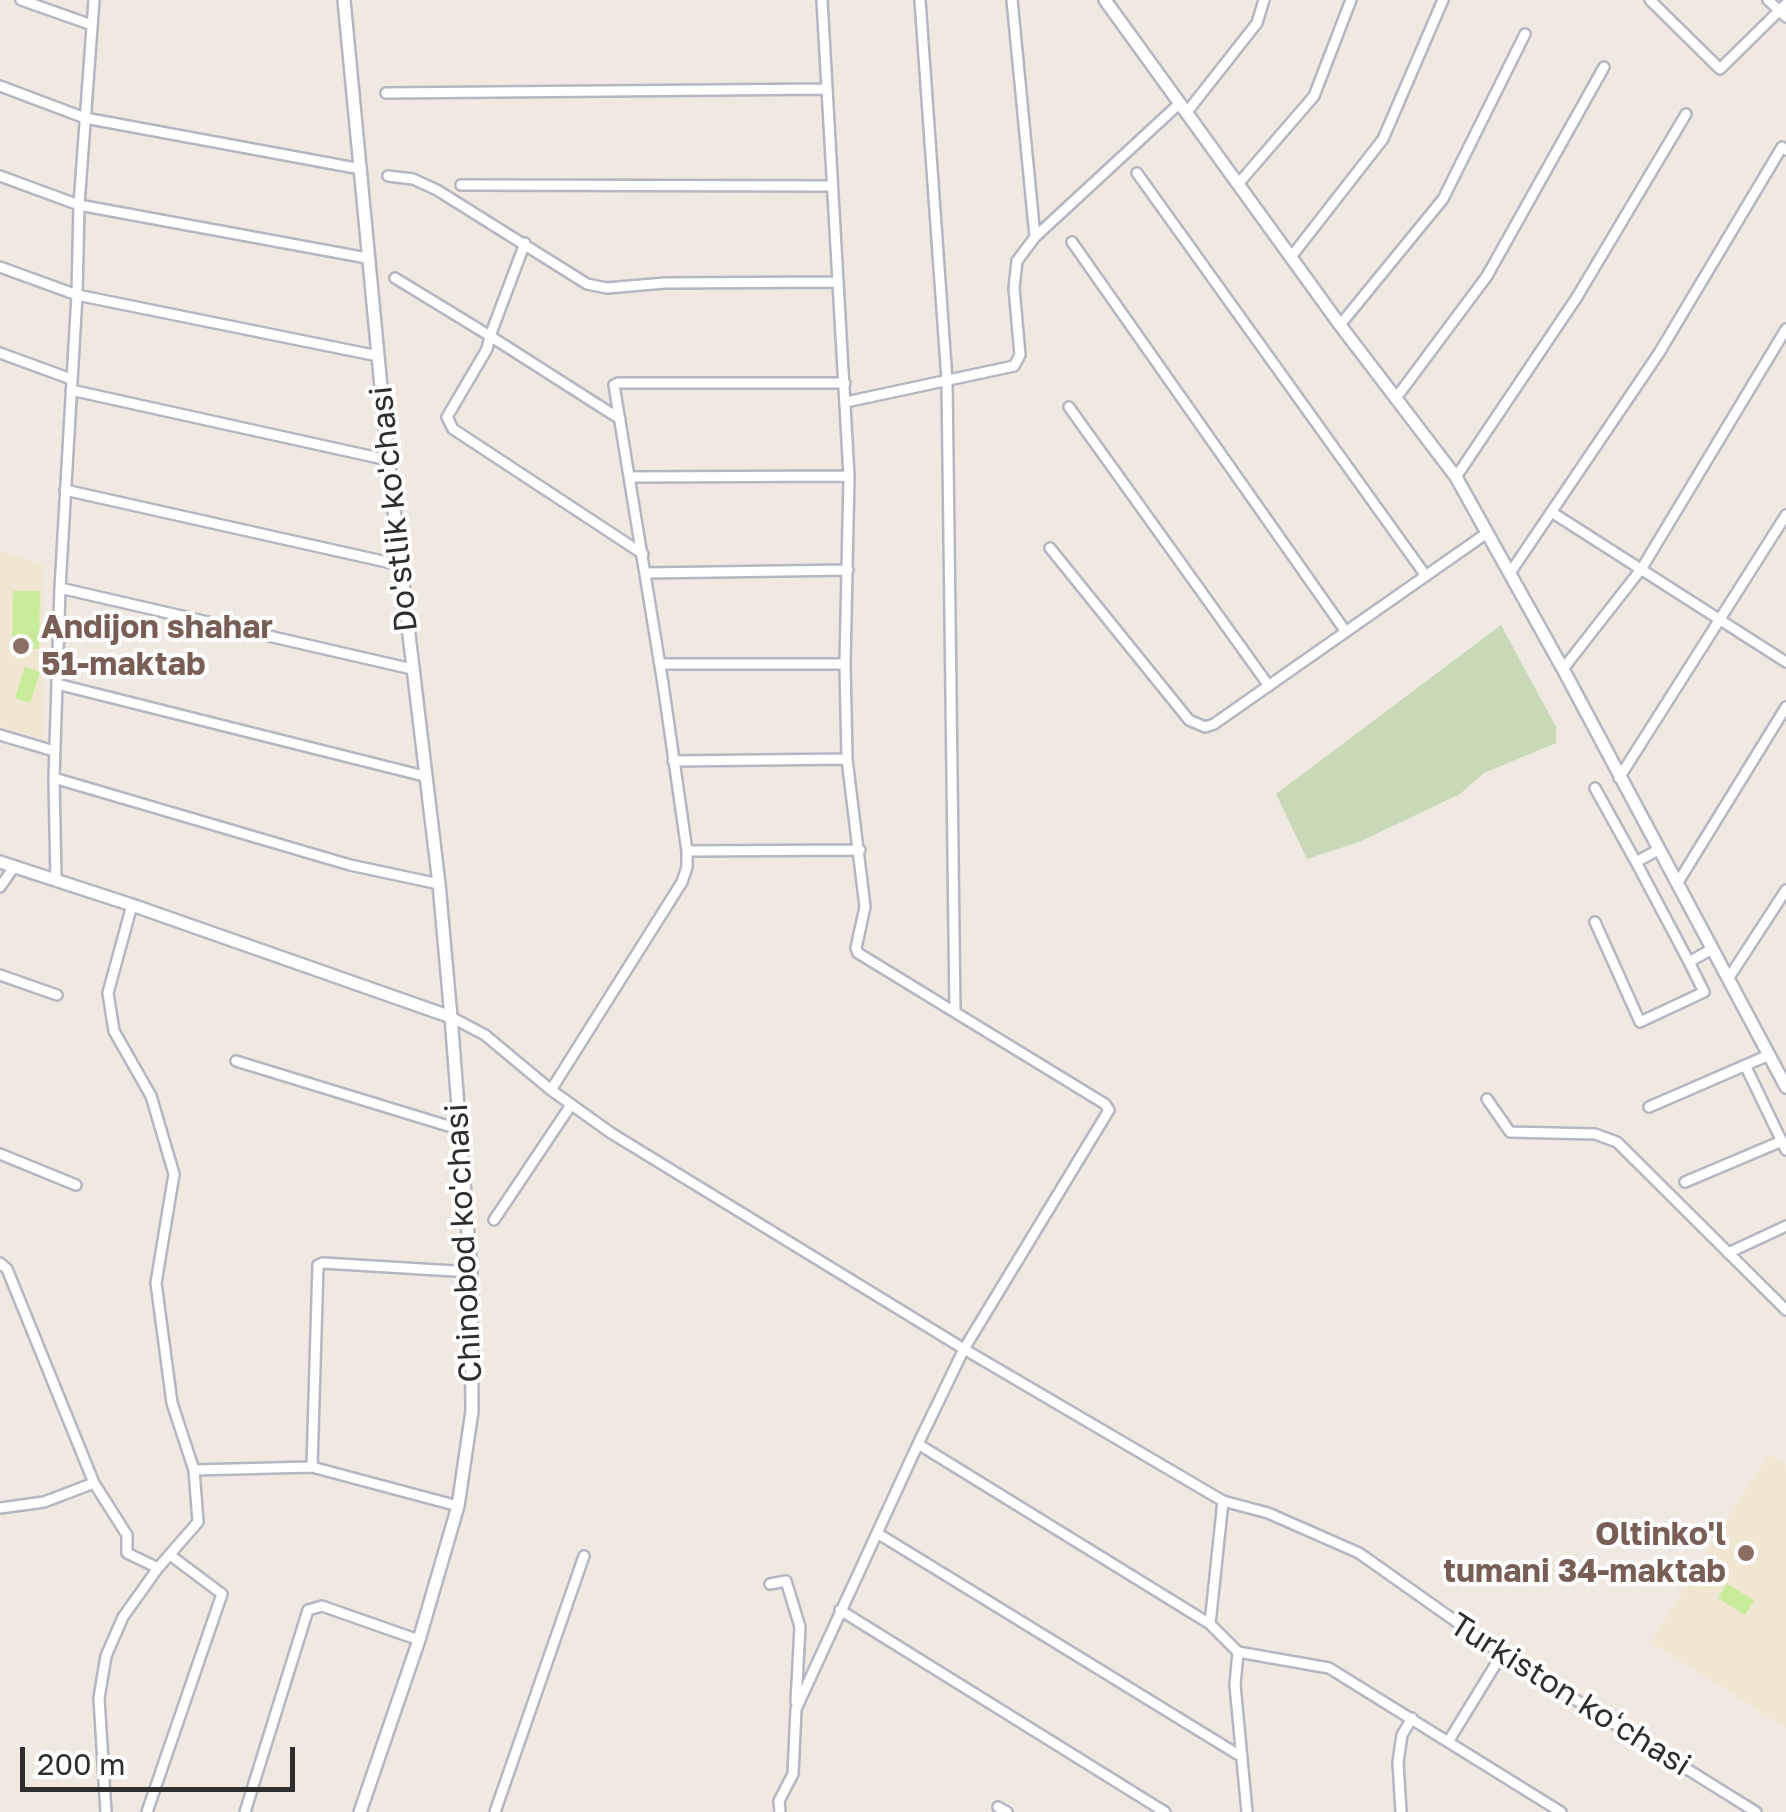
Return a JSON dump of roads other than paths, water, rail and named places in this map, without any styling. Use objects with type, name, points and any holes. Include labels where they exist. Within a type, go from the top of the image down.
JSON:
[{"type":"street","points":[[21,0],[92,25]]},
{"type":"street","points":[[56,880],[54,751],[60,588],[79,205],[94,0]]},
{"type":"street","name":"Do'stlik ko'chasi","points":[[344,0],[388,460],[451,1017]]},
{"type":"street","points":[[796,1710],[964,1349],[1109,1110],[858,953],[856,943],[865,908],[847,759],[849,476],[822,0]]},
{"type":"street","points":[[920,0],[947,380],[955,1011]]},
{"type":"street","points":[[1012,0],[1035,237]]},
{"type":"street","points":[[1106,0],[1340,325],[1456,476],[1786,1087]]},
{"type":"street","points":[[846,402],[1014,366],[1020,354],[1014,288],[1017,261],[1035,237],[1184,107],[1257,23],[1264,0]]},
{"type":"street","points":[[1238,183],[1314,96],[1350,0]]},
{"type":"street","points":[[1291,257],[1382,139],[1443,0]]},
{"type":"street","points":[[1650,0],[1720,69],[1784,11],[1768,0]]},
{"type":"street","points":[[1340,325],[1444,199],[1526,34]]},
{"type":"street","points":[[1396,398],[1488,276],[1604,67]]},
{"type":"street","points":[[0,86],[85,118],[361,169]]},
{"type":"street","points":[[386,93],[826,89]]},
{"type":"street","points":[[1456,476],[1578,297],[1686,114]]},
{"type":"street","points":[[1510,573],[1659,353],[1782,148],[1786,150]]},
{"type":"street","points":[[1137,173],[1426,576]]},
{"type":"street","points":[[0,176],[79,205],[367,258]]},
{"type":"street","points":[[388,176],[412,179],[437,190],[587,284],[607,288],[665,283],[838,282]]},
{"type":"street","points":[[460,185],[831,186]]},
{"type":"street","points":[[1072,242],[1346,632]]},
{"type":"street","points":[[524,243],[487,349],[447,417],[448,424],[643,554]]},
{"type":"street","points":[[0,267],[77,295],[378,356]]},
{"type":"street","points":[[395,278],[620,419]]},
{"type":"street","points":[[1563,669],[1642,568],[1786,328]]},
{"type":"street","points":[[0,353],[71,385],[388,460]]},
{"type":"street","points":[[551,1090],[682,882],[688,850],[631,476],[614,390],[618,382],[845,384]]},
{"type":"street","points":[[1069,406],[1268,686]]},
{"type":"street","points":[[631,476],[849,476]]},
{"type":"street","points":[[65,490],[400,564]]},
{"type":"street","points":[[1553,513],[1786,662]]},
{"type":"street","points":[[1619,778],[1786,515]]},
{"type":"street","points":[[1050,548],[1189,720],[1204,727],[1214,724],[1488,533]]},
{"type":"street","points":[[646,572],[848,570]]},
{"type":"street","points":[[60,588],[412,669]]},
{"type":"street","points":[[660,664],[845,664]]},
{"type":"street","points":[[57,684],[424,776]]},
{"type":"street","points":[[1676,884],[1786,707]]},
{"type":"street","points":[[0,735],[54,751]]},
{"type":"street","points":[[673,761],[847,759]]},
{"type":"street","points":[[54,778],[350,865],[438,884]]},
{"type":"street","points":[[1595,788],[1704,992],[1640,1022],[1595,922]]},
{"type":"street","points":[[688,850],[860,850]]},
{"type":"street","points":[[1636,862],[1658,850]]},
{"type":"street","points":[[0,862],[451,1017]]},
{"type":"street","points":[[0,887],[14,867]]},
{"type":"street","points":[[1728,979],[1786,890]]},
{"type":"street","points":[[106,1812],[99,1698],[106,1656],[123,1617],[198,1522],[194,1470],[172,1403],[156,1283],[174,1174],[151,1096],[114,1031],[108,992],[132,905]]},
{"type":"street","points":[[1689,962],[1712,949]]},
{"type":"street","points":[[0,975],[57,995]]},
{"type":"street","name":"Turkiston koʻchasi","points":[[451,1017],[485,1034],[551,1090],[628,1144],[964,1349],[1223,1501],[1268,1513],[1359,1553],[1502,1654],[1756,1812]]},
{"type":"street","name":"Chinobod ko'chasi","points":[[360,1812],[458,1506],[472,1411],[470,1272],[451,1017]]},
{"type":"street","points":[[1649,1107],[1769,1055]]},
{"type":"street","points":[[236,1061],[458,1129]]},
{"type":"street","points":[[1684,1182],[1784,1146],[1745,1066]]},
{"type":"street","points":[[1488,1099],[1510,1132],[1594,1134],[1616,1142],[1786,1310]]},
{"type":"street","points":[[494,1220],[571,1104]]},
{"type":"street","points":[[0,1154],[76,1185]]},
{"type":"street","points":[[1728,1253],[1786,1226]]},
{"type":"street","points":[[0,1263],[7,1269],[94,1483],[127,1534],[127,1553],[158,1568]]},
{"type":"street","points":[[312,1467],[318,1265],[470,1272]]},
{"type":"street","points":[[918,1444],[1210,1624],[1238,1652],[1329,1668],[1561,1812]]},
{"type":"street","points":[[194,1470],[312,1467],[458,1506]]},
{"type":"street","points":[[0,1496],[2,1508],[44,1502],[94,1483]]},
{"type":"street","points":[[1210,1624],[1223,1501]]},
{"type":"street","points":[[878,1532],[1242,1758]]},
{"type":"street","points":[[147,1812],[222,1594],[170,1555]]},
{"type":"street","points":[[495,1812],[584,1556]]},
{"type":"street","points":[[770,1584],[786,1581],[800,1627],[793,1774],[779,1801],[780,1812]]},
{"type":"street","points":[[246,1812],[308,1610],[322,1606],[418,1640]]},
{"type":"street","points":[[840,1610],[1165,1812]]},
{"type":"street","points":[[1238,1652],[1235,1685],[1247,1812]]},
{"type":"street","points":[[1448,1742],[1502,1654]]},
{"type":"street","points":[[1401,1812],[1398,1762],[1402,1735],[1412,1718]]},
{"type":"place","name":"Andijon shahar 51-maktab","points":[[21,646]]},
{"type":"place","name":"Oltinko'l tumani 34-maktab","points":[[1746,1553]]}]
